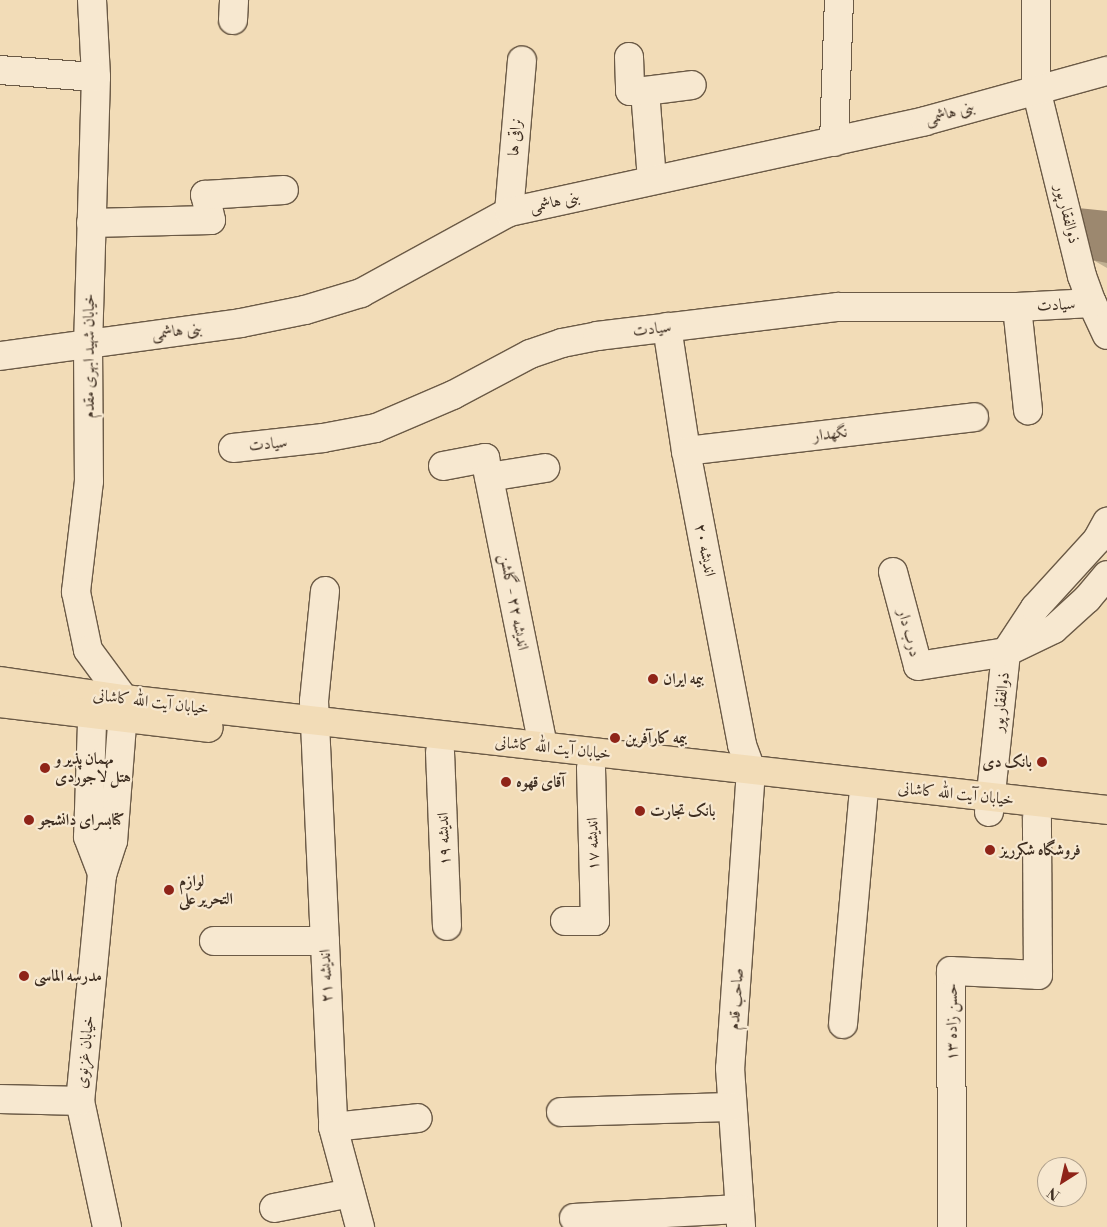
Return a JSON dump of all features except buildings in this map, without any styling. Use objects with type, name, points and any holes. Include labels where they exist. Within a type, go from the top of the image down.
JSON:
[{"type":"main road","name":"خیابان آیت الله کاشانی","points":[[0,681],[93,705]]},
{"type":"main road","name":"خیابان آیت الله کاشانی","points":[[0,703],[93,705],[316,730],[543,746],[751,777],[990,805],[1036,818],[1107,826]]},
{"type":"main road","name":"خیابان آیت الله کاشانی","points":[[316,730],[440,752],[591,768],[751,777],[863,798],[1107,810]]},
{"type":"street","name":"خیابان شهید ابهری مقدم","points":[[92,0],[96,76],[88,342],[88,481],[76,592],[88,650],[123,709]]},
{"type":"street","points":[[834,142],[839,0]]},
{"type":"street","name":"ذوالفقار پور","points":[[1036,0],[1036,89],[1082,276],[1107,335]]},
{"type":"street","points":[[629,57],[630,91],[692,85]]},
{"type":"street","name":"نراقی ها","points":[[509,212],[522,62]]},
{"type":"street","points":[[0,70],[96,76]]},
{"type":"street","name":"بنی هاشمی","points":[[0,356],[88,342],[241,323],[305,310],[362,293],[509,212],[925,121],[1107,71]]},
{"type":"street","points":[[645,91],[652,180]]},
{"type":"street","points":[[91,223],[211,220],[205,194],[284,190]]},
{"type":"street","name":"سیادت","points":[[233,448],[323,438],[376,428],[454,395],[530,354],[562,343],[597,336],[838,307],[1017,307],[1092,303]]},
{"type":"street","points":[[1017,307],[1028,410]]},
{"type":"street","name":"اندیشه ۲۰","points":[[667,327],[686,451],[742,746],[751,777]]},
{"type":"street","name":"نگهدار","points":[[686,451],[974,417]]},
{"type":"street","points":[[443,466],[544,468]]},
{"type":"street","name":"اندیشه ۲۲ - گلشن","points":[[487,468],[543,746]]},
{"type":"street","name":"ذوالفقار پور","points":[[990,805],[1006,652],[1035,608],[1097,540],[1107,522]]},
{"type":"street","name":"درب دار","points":[[893,572],[918,666],[1006,652]]},
{"type":"street","name":"ذوالفقار پور","points":[[1006,652],[1054,629],[1087,599],[1107,575]]},
{"type":"street","name":"اندیشه ۲۱","points":[[325,591],[314,701],[333,1127],[360,1227]]},
{"type":"street","points":[[93,705],[88,837],[102,874]]},
{"type":"street","points":[[102,874],[113,841],[123,709]]},
{"type":"street","name":"اندیشه ۱۹","points":[[440,752],[447,926]]},
{"type":"street","name":"اندیشه ۱۷","points":[[565,921],[595,920],[591,768]]},
{"type":"street","name":"صاحب قدم","points":[[740,1218],[730,1068],[751,777]]},
{"type":"street","points":[[843,1024],[863,798]]},
{"type":"street","name":"حسن زاده ۱۳","points":[[952,1227],[951,970],[1038,975],[1036,818]]},
{"type":"street","name":"خیابان غزنوی","points":[[102,874],[80,1101],[107,1227]]},
{"type":"street","points":[[214,941],[325,941]]},
{"type":"street","points":[[0,1099],[80,1101]]},
{"type":"street","points":[[561,1112],[732,1107]]},
{"type":"street","points":[[333,1127],[418,1118]]},
{"type":"street","points":[[274,1208],[351,1192]]},
{"type":"street","points":[[584,1221],[740,1218]]},
{"type":"place","name":"بیمه ایران","points":[[653,679]]},
{"type":"place","name":"بیمه کارآفرین","points":[[615,738]]},
{"type":"place","name":"بانک دی","points":[[1042,762]]},
{"type":"place","name":"مهمان پذیر و هتل لاجوردی","points":[[45,768]]},
{"type":"place","name":"آقای قهوه","points":[[506,782]]},
{"type":"place","name":"بانک تجارت","points":[[640,811]]},
{"type":"place","name":"کتابسرای دانشجو","points":[[29,820]]},
{"type":"place","name":"فروشگاه شکرریز","points":[[990,850]]},
{"type":"place","name":"لوازم التحریر علی","points":[[169,890]]},
{"type":"place","name":"مدرسه الماسی","points":[[24,976]]}]
